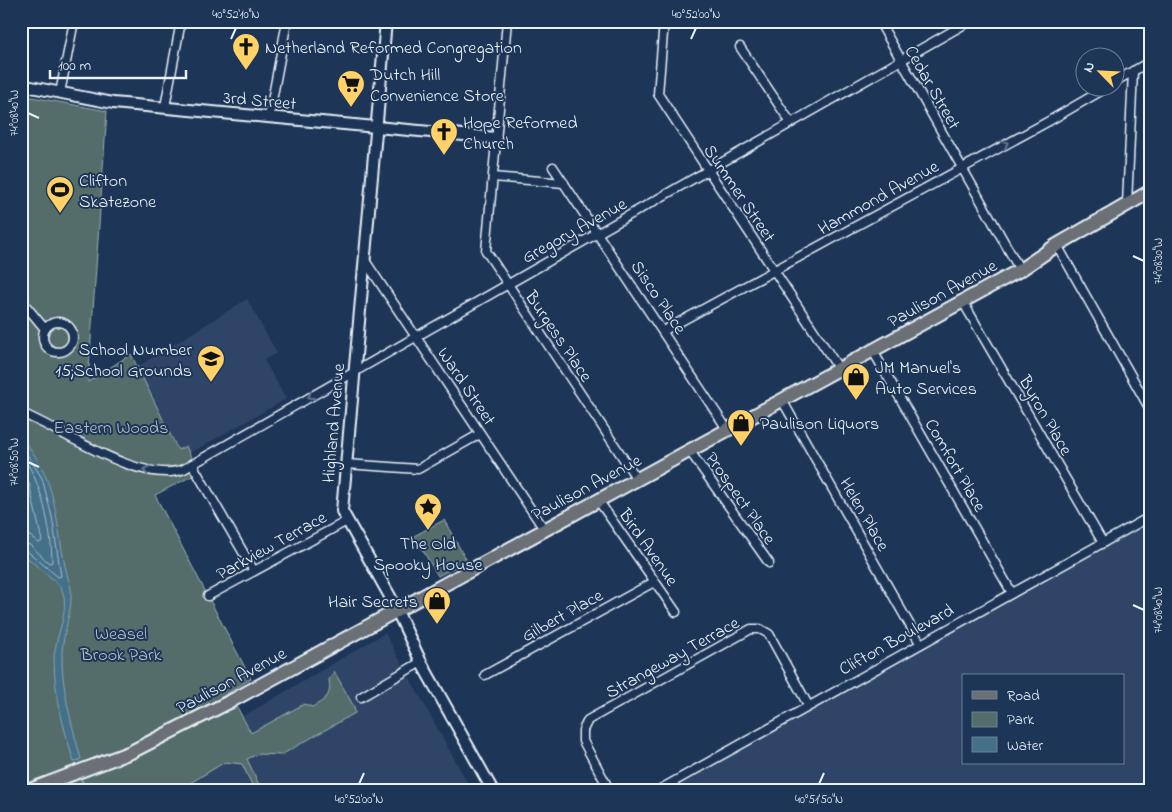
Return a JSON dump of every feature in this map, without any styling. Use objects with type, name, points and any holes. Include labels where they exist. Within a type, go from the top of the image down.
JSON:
[{"type":"main road","name":"Paulison Avenue","points":[[27,791],[131,752],[397,611],[544,529],[963,302],[1020,270],[1057,245],[1151,190]]},
{"type":"street","points":[[60,93],[74,21]]},
{"type":"street","points":[[165,107],[181,21]]},
{"type":"street","points":[[269,117],[287,21]]},
{"type":"street","name":"Highland Avenue","points":[[386,21],[342,511],[397,611],[421,662],[493,791]]},
{"type":"street","name":"Burgess Place","points":[[507,21],[486,251],[637,479]]},
{"type":"street","name":"Summer Street","points":[[664,21],[658,94],[839,369]]},
{"type":"street","name":"Cedar Street","points":[[878,21],[1020,270]]},
{"type":"street","name":"Gregory Avenue","points":[[21,413],[138,469],[162,473],[179,470],[708,172],[970,21]]},
{"type":"street","points":[[740,47],[791,124]]},
{"type":"street","points":[[1124,76],[1151,61]]},
{"type":"street","points":[[1127,204],[1134,71]]},
{"type":"street","name":"3rd Street","points":[[21,85],[113,102],[496,138]]},
{"type":"street","name":"Hammond Avenue","points":[[663,331],[1088,98]]},
{"type":"street","name":"Sisco Place","points":[[553,167],[728,429]]},
{"type":"street","points":[[493,176],[564,183]]},
{"type":"street","points":[[1057,245],[1151,411]]},
{"type":"street","name":"Ward Street","points":[[364,259],[544,529]]},
{"type":"street","points":[[21,300],[46,329]]},
{"type":"street","name":"Byron Place","points":[[963,302],[1103,543]]},
{"type":"street","points":[[53,322],[67,324],[74,337],[71,346],[62,352],[52,351],[43,339],[46,329],[53,322]]},
{"type":"street","name":"Comfort Place","points":[[873,351],[1012,593]]},
{"type":"street","name":"Helen Place","points":[[782,400],[920,643]]},
{"type":"street","points":[[346,464],[418,469],[480,434]]},
{"type":"street","name":"Prospect Place","points":[[689,450],[768,563]]},
{"type":"street","points":[[192,464],[254,571]]},
{"type":"street","name":"Bird Avenue","points":[[598,500],[676,612]]},
{"type":"street","name":"Clifton Boulevard","points":[[657,791],[808,705],[1151,516]]},
{"type":"street","name":"Parkview Terrace","points":[[208,596],[347,521]]},
{"type":"street","name":"Gilbert Place","points":[[485,675],[654,582]]},
{"type":"street","name":"Strangeway Terrace","points":[[610,791],[583,741],[582,730],[588,720],[751,630],[760,629],[769,634],[808,705]]},
{"type":"street","points":[[361,697],[421,662]]},
{"type":"shaded area","name":"School Number 15;School Grounds","points":[[247,299],[277,353],[264,360],[286,399],[190,453],[186,446],[179,450],[137,367]]},
{"type":"shaded area","points":[[1151,516],[1151,791],[663,791]]},
{"type":"shaded area","points":[[385,633],[472,791],[88,791],[242,717]]},
{"type":"green space","name":"Weasel Brook Park","points":[[21,95],[107,111],[88,382],[131,354],[178,450],[186,446],[198,473],[155,495],[251,679],[135,750],[237,707],[251,733],[304,704],[312,707],[324,700],[328,694],[329,680],[334,671],[354,707],[355,713],[281,755],[258,754],[247,759],[262,791],[255,791],[242,764],[225,762],[177,791],[68,791],[64,777],[21,791]]},
{"type":"green space","points":[[444,520],[467,561],[438,576],[414,536]]},
{"type":"water","points":[[21,438],[35,456],[51,492],[65,568],[71,588],[71,605],[63,645],[62,666],[68,706],[81,759],[74,762],[60,711],[54,673],[55,651],[64,614],[64,596],[59,585],[21,552]]},
{"type":"waterway","points":[[82,781],[84,791]]},
{"type":"place","name":"Netherland Reformed Congregation","points":[[246,71]]},
{"type":"place","name":"Dutch Hill Convenience Store","points":[[351,108]]},
{"type":"place","name":"Hope Reformed Church","points":[[444,156]]},
{"type":"place","name":"Clifton Skatezone","points":[[60,214]]},
{"type":"place","name":"School Number 15;School Grounds","points":[[211,383]]},
{"type":"place","name":"JM Manuel's Auto Services","points":[[856,401]]},
{"type":"place","name":"Paulison Liquors","points":[[741,447]]},
{"type":"place","name":"The Old Spooky House","points":[[428,531]]},
{"type":"place","name":"Hair Secrets","points":[[437,625]]},
{"type":"park label","name":"Eastern Woods","points":[[111,427]]}]
